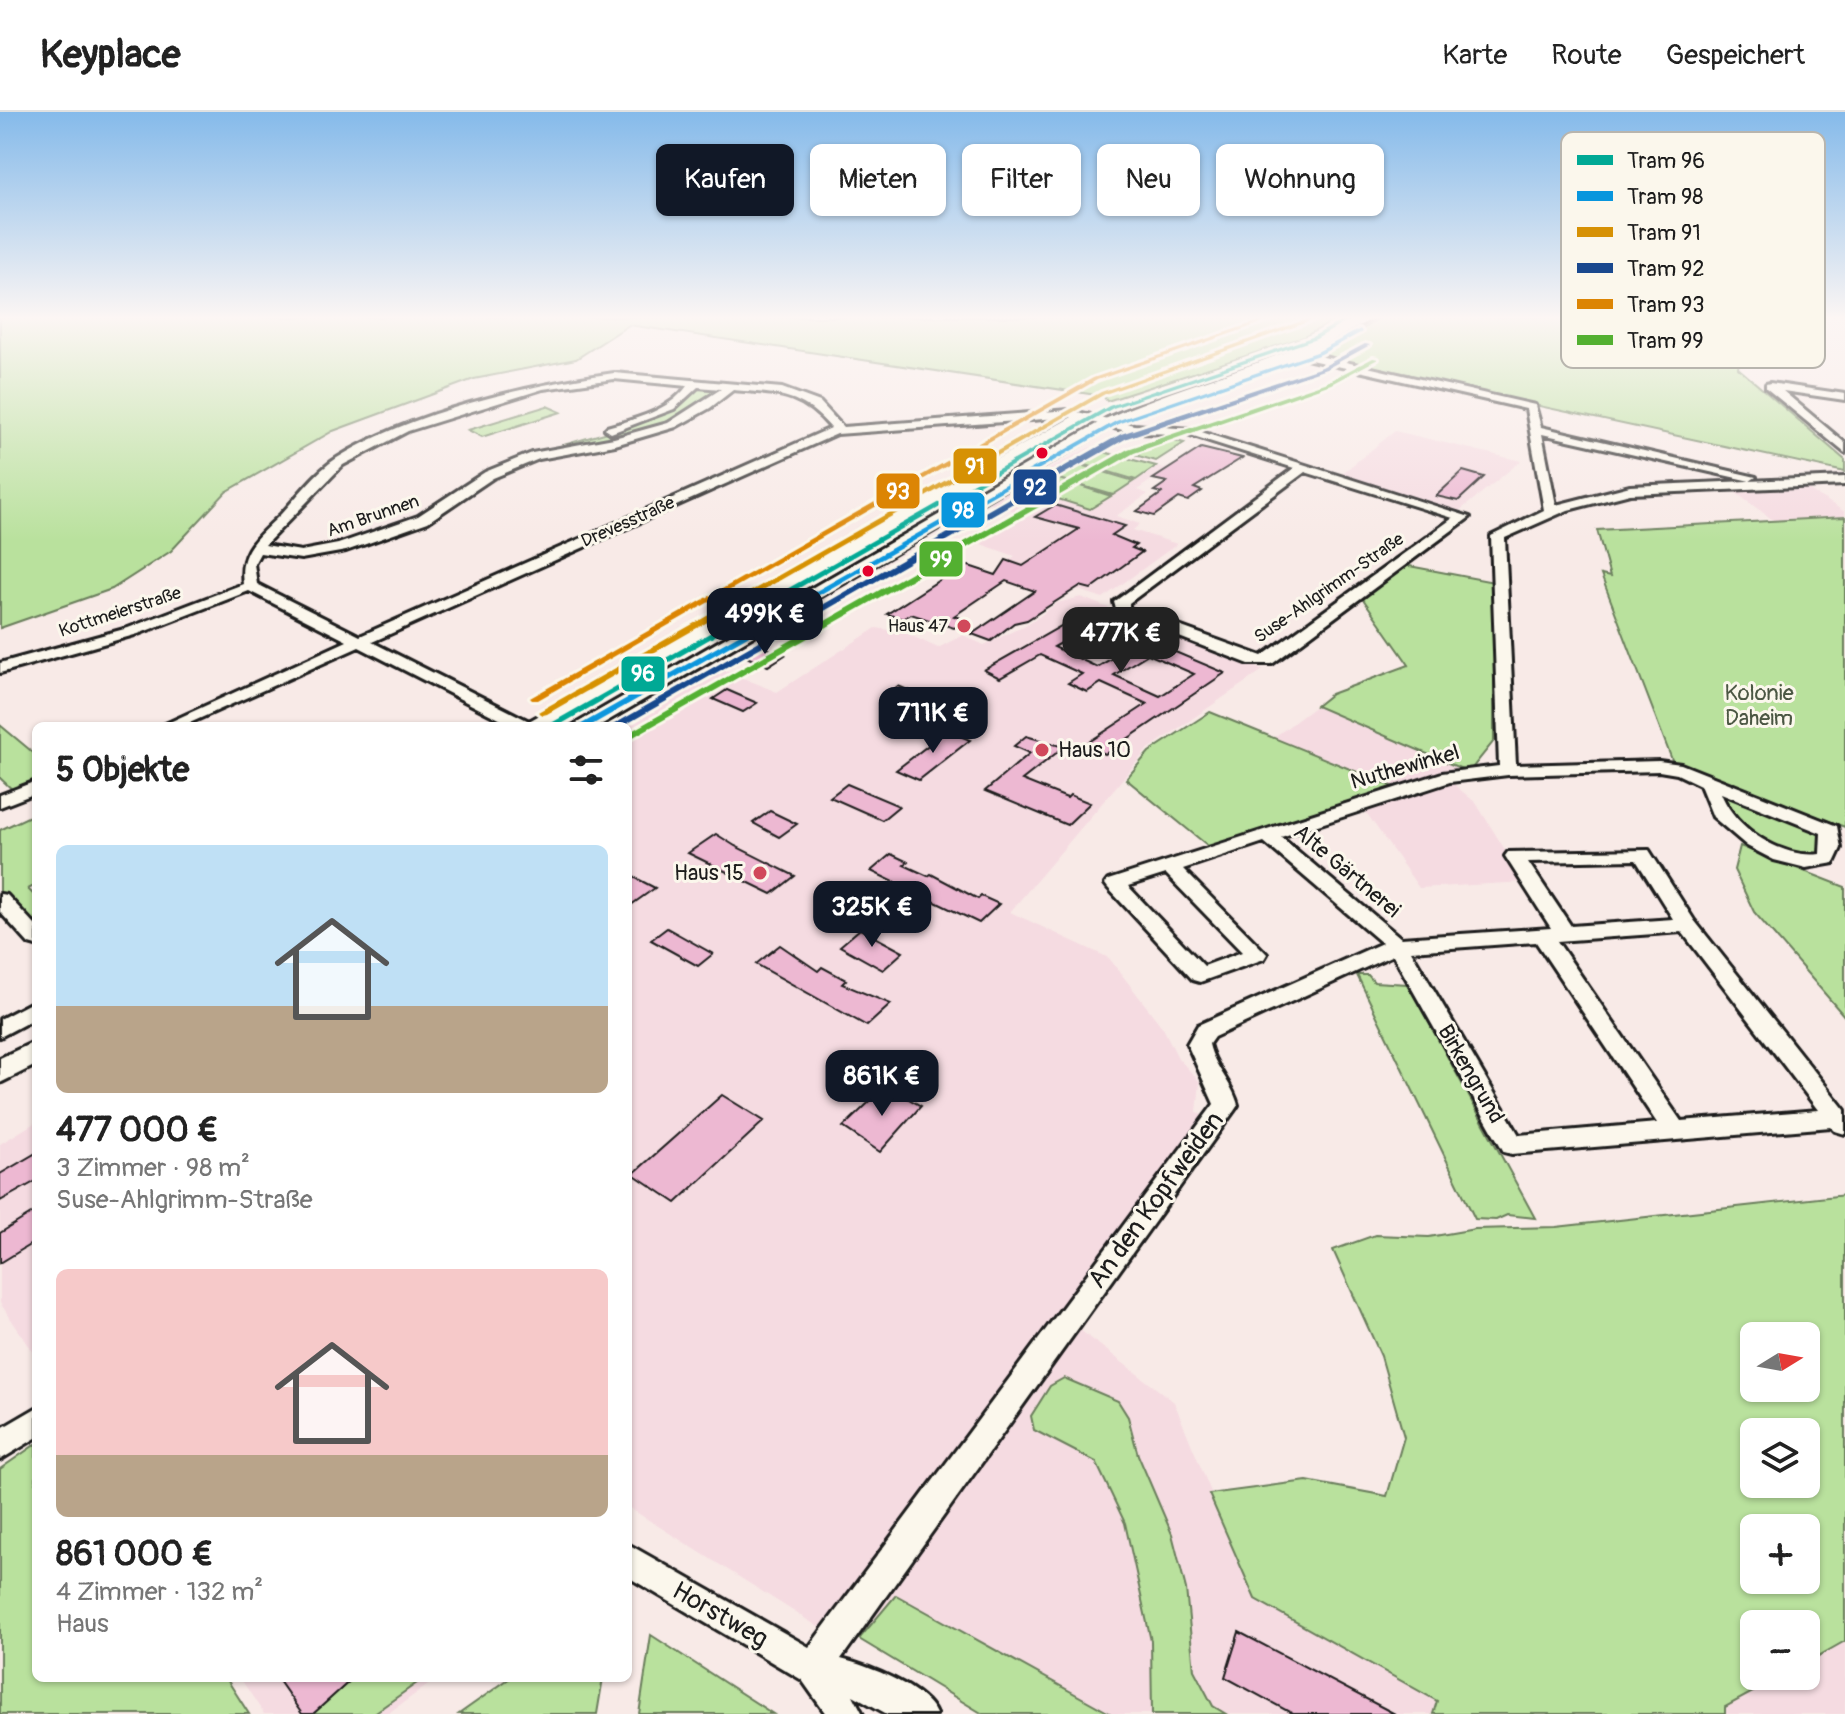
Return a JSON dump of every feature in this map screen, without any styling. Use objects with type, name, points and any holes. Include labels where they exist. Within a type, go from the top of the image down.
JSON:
[{"type":"main road","points":[[590,722],[1110,422],[1182,392]]},
{"type":"main road","points":[[0,1072],[32,1054]]},
{"type":"street","points":[[518,722],[250,586],[247,564],[255,548],[330,469],[360,449],[401,430],[490,400],[525,392]]},
{"type":"street","name":"Am Brunnen","points":[[536,456],[538,450],[655,414],[686,392]]},
{"type":"street","name":"Am Brunnen","points":[[255,548],[301,555],[341,548],[423,519],[489,475],[536,456],[615,441],[672,425],[706,406],[724,392]]},
{"type":"street","points":[[771,392],[807,398],[840,431]]},
{"type":"street","points":[[1464,392],[1531,407],[1551,511]]},
{"type":"street","points":[[1777,392],[1845,449]]},
{"type":"street","points":[[1809,392],[1845,397]]},
{"type":"street","name":"Drevesstraße","points":[[178,722],[840,431],[1059,413],[1082,416],[1134,429],[1188,431],[1463,517]]},
{"type":"street","points":[[540,722],[1082,416]]},
{"type":"street","points":[[1536,429],[1777,483]]},
{"type":"street","name":"Suse-Ahlgrimm-Straße","points":[[1303,467],[1121,602],[1122,610],[1255,661],[1266,661],[1463,517]]},
{"type":"street","points":[[1508,770],[1498,536],[1551,511],[1630,490],[1845,481]]},
{"type":"street","name":"Kottmeierstraße","points":[[0,668],[133,631],[250,586]]},
{"type":"street","name":"Nuthewinkel","points":[[1169,866],[1257,954],[1200,975],[1115,884],[1169,866],[1266,834],[1423,784],[1471,773],[1659,766],[1681,769],[1830,830],[1832,848],[1827,859],[1806,862],[1754,842],[1719,813],[1708,782]]},
{"type":"street","points":[[0,802],[32,788]]},
{"type":"street","name":"Alte Gärtnerei","points":[[1266,834],[1397,945]]},
{"type":"street","points":[[1565,933],[1515,856],[1642,854],[1687,925],[1841,1122]]},
{"type":"street","points":[[0,900],[32,935]]},
{"type":"street","name":"An den Kopfweiden","points":[[814,1668],[1226,1105],[1225,1092],[1200,1058],[1198,1044],[1206,1031],[1397,945],[1687,925]]},
{"type":"street","points":[[1542,935],[1675,1131]]},
{"type":"street","name":"Birkengrund","points":[[1397,945],[1512,1145],[1675,1131],[1841,1122]]},
{"type":"street","points":[[0,1029],[32,1010]]},
{"type":"street","points":[[0,1446],[32,1425]]},
{"type":"street","name":"Horstweg","points":[[632,1562],[814,1668],[865,1682],[919,1714]]},
{"type":"street","name":"Horstweg","points":[[814,1668],[846,1714]]},
{"type":"shaded area","points":[[1395,431],[1521,461],[1458,512],[1340,475]]},
{"type":"shaded area","points":[[1090,447],[1168,469],[1137,490],[1148,494],[1116,516],[1140,524],[1133,530],[1177,544],[1103,598],[1030,574],[1008,561],[1015,556],[981,544],[1026,515],[988,502]]},
{"type":"shaded area","points":[[1803,486],[1845,512],[1845,517],[1776,522],[1729,488]]},
{"type":"shaded area","points":[[1081,597],[1263,670],[1147,750],[1010,912],[1109,958],[1163,1028],[1178,1058],[1200,1082],[1197,1112],[1223,1129],[1080,1330],[1174,1402],[1255,1599],[1437,1701],[1433,1714],[1226,1714],[1213,1706],[1194,1670],[1186,1589],[1172,1534],[1138,1455],[1128,1417],[1118,1401],[1065,1378],[1031,1416],[1034,1430],[1096,1462],[1125,1523],[1151,1641],[1152,1714],[1111,1714],[896,1595],[859,1639],[828,1633],[632,1510],[632,722],[616,722],[711,665],[777,692],[876,628],[903,632],[938,648],[963,635],[984,645],[1032,622],[1057,603]]},
{"type":"shaded area","points":[[1316,706],[1469,772],[1399,789],[1273,738]]},
{"type":"shaded area","points":[[1451,782],[1476,803],[1525,882],[1419,888],[1363,808]]},
{"type":"shaded area","points":[[32,1124],[32,1350],[0,1303],[0,1144]]},
{"type":"shaded area","points":[[1845,1641],[1845,1714],[1725,1714],[1725,1707],[1756,1690],[1820,1690],[1820,1655]]},
{"type":"shaded area","points":[[243,1682],[432,1682],[387,1714],[264,1714]]},
{"type":"green space","points":[[0,392],[439,392],[333,431],[226,492],[171,551],[112,589],[0,628]]},
{"type":"green space","points":[[693,392],[720,392],[682,418],[616,440],[547,453],[543,451],[635,424]]},
{"type":"green space","points":[[1075,392],[1135,392],[1107,401],[1103,396]]},
{"type":"green space","points":[[1473,392],[1766,392],[1845,460],[1845,472]]},
{"type":"green space","points":[[547,406],[561,412],[482,437],[468,430]]},
{"type":"green space","points":[[1159,437],[1184,443],[1156,461],[1131,454]]},
{"type":"green space","points":[[1100,451],[1156,466],[1136,480],[1079,463]]},
{"type":"green space","points":[[1077,464],[1134,481],[1113,495],[1059,479],[1111,496],[1090,509],[1032,491]]},
{"type":"green space","name":"Kolonie Daheim","points":[[1845,517],[1845,827],[1674,765],[1601,575],[1610,577],[1597,530]]},
{"type":"green space","points":[[1404,565],[1494,582],[1494,741],[1469,772],[1316,706],[1331,694],[1409,665],[1363,599]]},
{"type":"green space","points":[[1210,712],[1399,789],[1213,850],[1126,779],[1149,752]]},
{"type":"green space","points":[[0,725],[32,752],[32,786],[16,793],[0,778]]},
{"type":"green space","points":[[1720,791],[1818,829],[1825,845],[1823,854],[1805,855],[1774,848],[1750,830]]},
{"type":"green space","points":[[32,815],[32,887],[28,889],[32,893],[30,925],[0,894],[0,830]]},
{"type":"green space","points":[[1740,846],[1845,887],[1845,1017],[1754,912],[1734,870]]},
{"type":"green space","points":[[1357,975],[1368,975],[1374,982],[1408,984],[1535,1218],[1507,1215],[1496,1220],[1475,1219]]},
{"type":"green space","points":[[1845,1195],[1845,1641],[1820,1655],[1820,1610],[1740,1610],[1740,1690],[1756,1690],[1725,1707],[1725,1714],[1433,1714],[1437,1701],[1255,1599],[1209,1494],[1307,1481],[1387,1496],[1404,1437],[1381,1356],[1333,1250],[1375,1235],[1429,1237],[1475,1229],[1556,1227]]},
{"type":"green space","points":[[1064,1378],[1118,1401],[1128,1417],[1138,1455],[1172,1534],[1186,1589],[1194,1670],[1213,1706],[1226,1714],[1152,1714],[1151,1641],[1125,1523],[1096,1462],[1034,1430],[1031,1416],[1050,1386]]},
{"type":"green space","points":[[32,1447],[32,1682],[229,1682],[249,1714],[0,1714],[0,1469]]},
{"type":"green space","points":[[896,1595],[1111,1714],[983,1714],[859,1639]]},
{"type":"green space","points":[[651,1635],[773,1714],[639,1714]]},
{"type":"green space","points":[[349,1682],[418,1682],[373,1714],[313,1714]]},
{"type":"green space","points":[[504,1682],[602,1682],[597,1714],[459,1714]]},
{"type":"building","points":[[1201,448],[1242,458],[1194,488],[1202,491],[1188,501],[1179,498],[1154,516],[1137,511],[1162,493],[1154,491],[1167,482],[1153,479]]},
{"type":"building","points":[[1463,471],[1484,477],[1458,501],[1436,496]]},
{"type":"building","points":[[1055,505],[1125,526],[1112,535],[1136,545],[1132,548],[1142,552],[1091,589],[1080,586],[1027,620],[1014,623],[991,641],[972,634],[1035,591],[1006,581],[954,616],[966,620],[954,628],[911,614],[903,619],[887,614],[958,568],[969,566],[996,575],[1006,560],[1023,566],[1079,529],[1035,517]]},
{"type":"building","points":[[1084,613],[1101,621],[1054,647],[1097,667],[1131,647],[1098,632],[1102,621],[1225,673],[1105,754],[1086,744],[1147,704],[1101,683],[1087,692],[1068,683],[1082,674],[1040,655],[1000,678],[984,670]],"holes":[[[1148,654],[1194,674],[1160,696],[1114,675]]]},
{"type":"building","points":[[761,646],[785,655],[768,666],[744,656]]},
{"type":"building","points":[[898,686],[937,702],[924,711],[885,696]]},
{"type":"building","points":[[727,690],[757,703],[743,712],[713,699]]},
{"type":"building","points":[[947,731],[970,740],[919,780],[896,770]]},
{"type":"building","points":[[1026,736],[1064,747],[1022,780],[1067,798],[1070,795],[1090,803],[1067,825],[985,791],[1030,753],[1014,746]]},
{"type":"building","points":[[847,784],[899,806],[882,820],[830,797]]},
{"type":"building","points":[[770,811],[797,824],[779,837],[753,823]]},
{"type":"building","points":[[716,834],[795,876],[772,894],[688,853]]},
{"type":"building","points":[[891,854],[908,862],[904,865],[928,876],[931,874],[978,899],[981,896],[999,904],[979,923],[871,871]]},
{"type":"building","points":[[632,876],[655,888],[632,904]]},
{"type":"building","points":[[667,928],[713,954],[698,966],[651,940]]},
{"type":"building","points":[[860,929],[903,952],[883,970],[840,946]]},
{"type":"building","points":[[780,945],[818,971],[822,967],[846,980],[842,984],[891,1004],[867,1026],[756,964]]},
{"type":"building","points":[[886,1086],[921,1106],[880,1152],[843,1127]]},
{"type":"building","points":[[722,1095],[764,1121],[676,1203],[633,1174]]},
{"type":"building","points":[[32,1155],[32,1183],[0,1201],[0,1174]]},
{"type":"building","points":[[32,1213],[32,1243],[0,1263],[0,1233]]},
{"type":"building","points":[[1239,1632],[1395,1714],[1293,1714],[1225,1677]]},
{"type":"building","points":[[280,1682],[349,1682],[313,1714],[302,1714]]},
{"type":"tram line","name":"93","points":[[535,698],[1073,392]]},
{"type":"tram line","name":"91","points":[[543,712],[1107,392]]},
{"type":"tram line","name":"96","points":[[558,722],[1111,407],[1156,392]]},
{"type":"tram line","name":"98","points":[[590,722],[1118,422],[1206,392]]},
{"type":"tram line","name":"92","points":[[623,722],[1124,436],[1254,392]]},
{"type":"tram line","name":"99","points":[[632,735],[1131,451],[1303,392]]},
{"type":"tram line","points":[[1013,462],[1035,452]]},
{"type":"place","name":"Haus 47","points":[[964,626]]},
{"type":"place","name":"Haus 10","points":[[1042,750]]},
{"type":"place","name":"Haus 15","points":[[760,873]]}]
